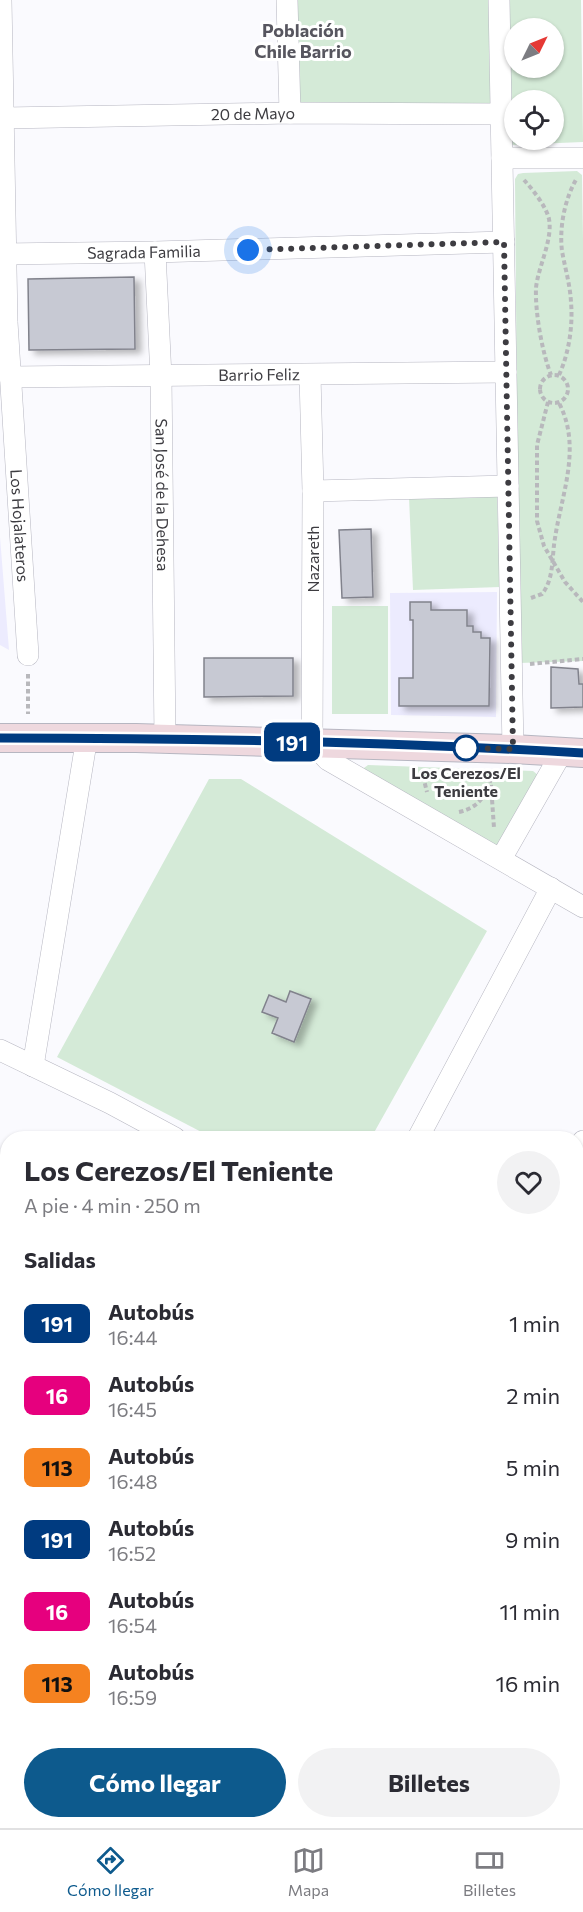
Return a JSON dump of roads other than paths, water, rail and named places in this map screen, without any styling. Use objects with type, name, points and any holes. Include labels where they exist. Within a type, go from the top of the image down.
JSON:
[{"type":"main road","points":[[0,738],[165,739],[513,749],[573,753]]},
{"type":"street","name":"Los Hojalateros","points":[[1,0],[4,118],[4,322],[10,377],[28,655]]},
{"type":"street","points":[[287,0],[290,113]]},
{"type":"street","points":[[499,0],[513,749]]},
{"type":"street","name":"20 de Mayo","points":[[4,118],[290,113],[501,114]]},
{"type":"street","points":[[502,158],[581,165]]},
{"type":"street","name":"Sagrada Familia","points":[[3,255],[504,242]]},
{"type":"street","name":"San José de la Dehesa","points":[[155,252],[161,376],[165,739]]},
{"type":"street","name":"Barrio Feliz","points":[[10,377],[506,372]]},
{"type":"street","name":"Nazareth","points":[[310,375],[313,491],[312,743]]},
{"type":"street","points":[[313,491],[508,486]]},
{"type":"street","points":[[33,1066],[87,737]]},
{"type":"street","points":[[312,743],[328,760],[583,907]]},
{"type":"street","points":[[501,859],[573,753]]},
{"type":"street","points":[[422,1131],[551,888]]},
{"type":"street","points":[[0,1050],[162,1131]]},
{"type":"place","name":"Los Cerezos/El Teniente","points":[[466,748]]},
{"type":"district","name":"Población Chile Barrio","points":[[303,42]]}]
